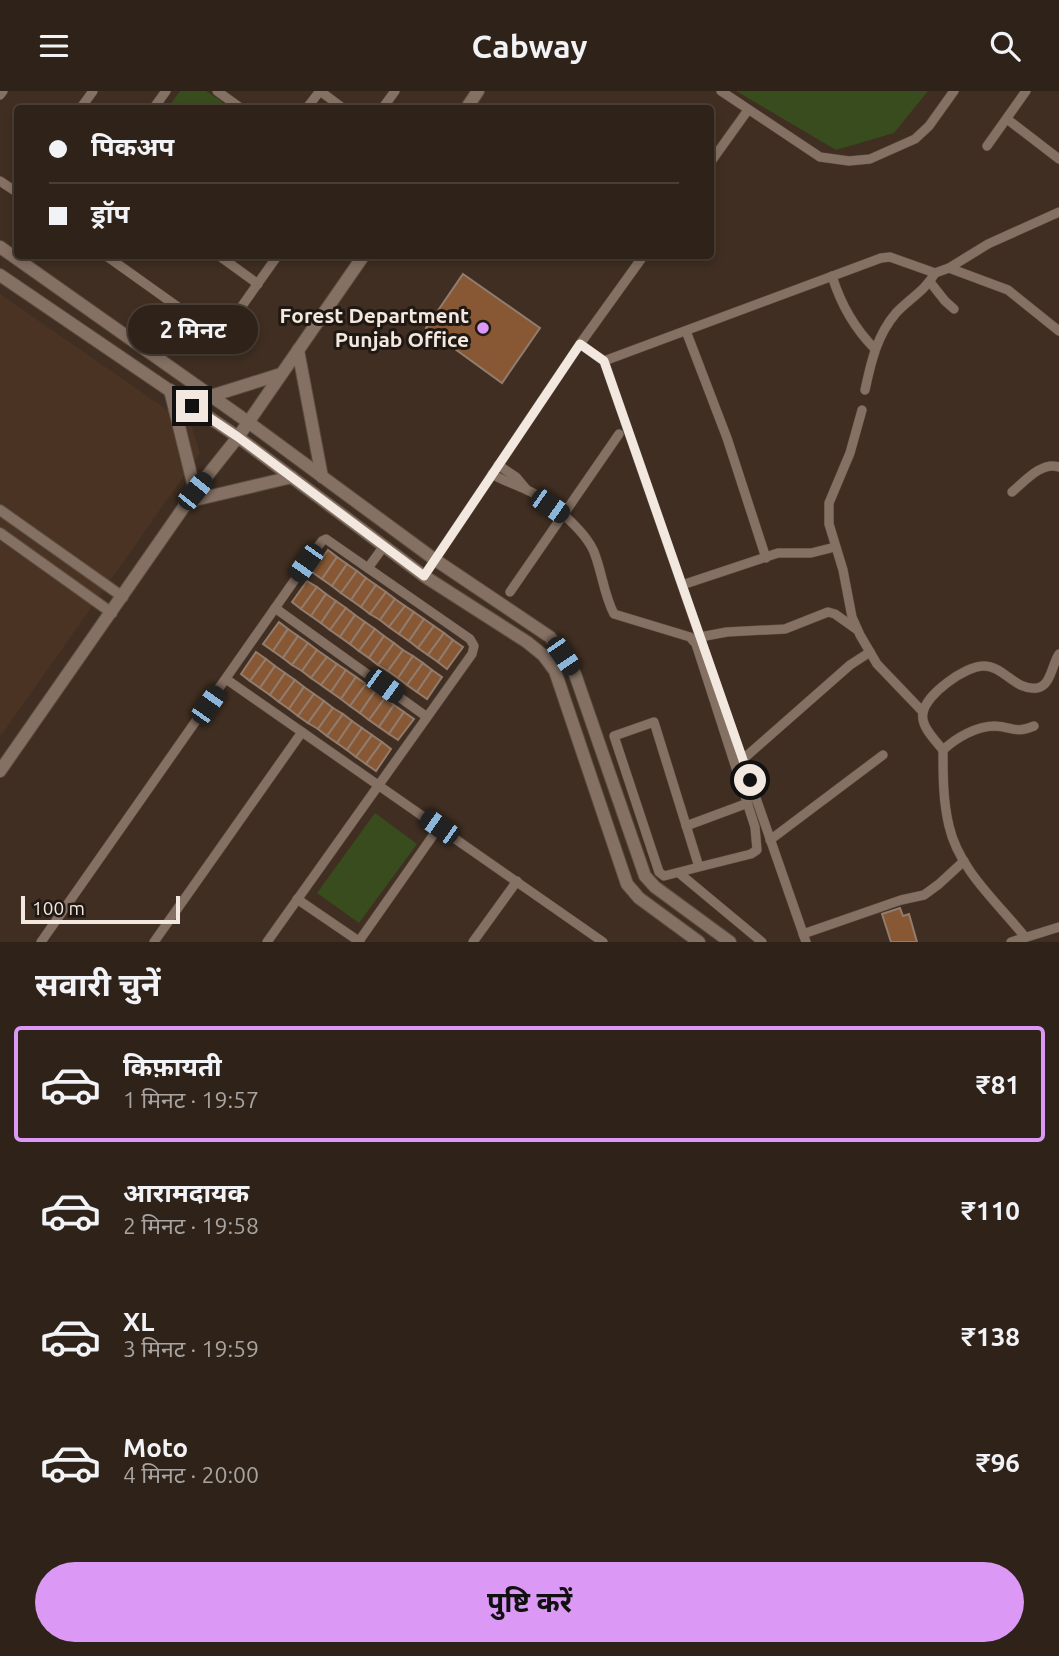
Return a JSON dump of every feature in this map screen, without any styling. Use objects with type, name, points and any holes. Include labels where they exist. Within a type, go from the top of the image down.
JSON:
[{"type":"main road","points":[[17,259],[211,395],[434,559],[550,637],[575,674],[645,876],[655,887],[730,942]]},
{"type":"main road","points":[[0,771],[361,259]]},
{"type":"main road","points":[[0,275],[238,437],[424,576],[527,642],[555,671],[627,884],[639,898],[699,942]]},
{"type":"main road","points":[[298,350],[322,477]]},
{"type":"main road","points":[[211,395],[281,374]]},
{"type":"main road","points":[[170,390],[192,496]]},
{"type":"main road","points":[[192,496],[292,477]]},
{"type":"street","points":[[217,91],[229,105]]},
{"type":"street","points":[[309,105],[320,91],[339,105]]},
{"type":"street","points":[[720,91],[820,157],[849,161],[870,159],[915,139],[929,126],[954,91]]},
{"type":"street","points":[[987,146],[1026,91]]},
{"type":"street","points":[[714,157],[748,110]]},
{"type":"street","points":[[1007,119],[1059,159]]},
{"type":"street","points":[[865,390],[875,349],[888,324],[932,277],[988,244],[1059,212]]},
{"type":"street","points":[[604,361],[886,257],[932,277],[944,301],[954,309]]},
{"type":"street","points":[[111,259],[220,337],[275,259]]},
{"type":"street","points":[[224,259],[258,284]]},
{"type":"street","points":[[424,576],[580,344],[641,259]]},
{"type":"street","points":[[949,268],[1008,290],[1059,331]]},
{"type":"street","points":[[832,276],[838,295],[855,327],[875,349]]},
{"type":"street","points":[[686,331],[727,438],[766,558]]},
{"type":"street","points":[[580,344],[604,361],[804,938],[901,900],[924,895],[964,861]]},
{"type":"street","points":[[862,410],[850,453],[829,503],[829,524],[857,629],[889,677],[923,712]]},
{"type":"street","points":[[510,592],[619,434]]},
{"type":"street","points":[[498,465],[516,477],[527,490],[563,515],[588,539],[614,614],[690,637],[694,641],[758,836],[757,850],[751,854],[664,876],[659,871],[614,737],[615,734],[654,722],[699,867]]},
{"type":"street","points":[[1012,492],[1042,468],[1048,465],[1059,467]]},
{"type":"street","points":[[492,474],[511,485],[527,490]]},
{"type":"street","points":[[0,510],[123,597]]},
{"type":"street","points":[[0,533],[112,613]]},
{"type":"street","points":[[40,942],[322,541],[326,539],[470,639],[474,646],[472,654],[267,942]]},
{"type":"street","points":[[368,568],[384,546]]},
{"type":"street","points":[[682,585],[778,553],[811,553],[835,547]]},
{"type":"street","points":[[275,608],[427,717]]},
{"type":"street","points":[[700,638],[727,632],[785,629],[828,612],[857,629]]},
{"type":"street","points":[[743,760],[850,665],[870,652]]},
{"type":"street","points":[[1026,937],[964,861],[949,827],[942,777],[943,750],[923,721],[923,712],[935,693],[956,675],[978,666],[1000,671],[1015,683],[1027,688],[1041,687],[1047,682],[1059,654]]},
{"type":"street","points":[[226,679],[517,881],[591,939],[603,942]]},
{"type":"street","points":[[943,750],[961,737],[989,727],[1006,727],[1020,731],[1034,726]]},
{"type":"street","points":[[154,942],[302,732]]},
{"type":"street","points":[[770,840],[883,755]]},
{"type":"street","points":[[687,826],[748,803]]},
{"type":"street","points":[[298,898],[359,941],[439,827]]},
{"type":"street","points":[[679,873],[762,942]]},
{"type":"street","points":[[473,942],[517,881]]},
{"type":"street","points":[[1011,942],[1059,927]]},
{"type":"shaded area","points":[[0,294],[192,427],[200,453],[0,737]]},
{"type":"green space","points":[[180,91],[206,91],[223,102],[221,105],[170,105]]},
{"type":"green space","points":[[736,91],[928,91],[894,133],[836,150]]},
{"type":"green space","points":[[375,813],[417,844],[359,923],[317,893]]},
{"type":"building","name":"Forest Department Punjab Office","points":[[463,274],[540,328],[502,383],[426,328]]},
{"type":"building","points":[[328,550],[337,557],[322,579],[312,572]]},
{"type":"building","points":[[337,557],[347,564],[332,586],[322,579]]},
{"type":"building","points":[[347,564],[357,571],[341,593],[332,586]]},
{"type":"building","points":[[357,571],[366,578],[351,600],[341,593]]},
{"type":"building","points":[[366,578],[376,585],[361,607],[351,600]]},
{"type":"building","points":[[307,581],[317,587],[301,609],[292,602]]},
{"type":"building","points":[[376,585],[386,592],[370,614],[361,607]]},
{"type":"building","points":[[317,587],[326,594],[311,616],[301,609]]},
{"type":"building","points":[[386,592],[395,599],[380,620],[370,614]]},
{"type":"building","points":[[326,594],[336,601],[321,623],[311,616]]},
{"type":"building","points":[[395,599],[405,606],[389,627],[380,620]]},
{"type":"building","points":[[336,601],[346,608],[330,630],[321,623]]},
{"type":"building","points":[[405,606],[414,612],[399,634],[389,627]]},
{"type":"building","points":[[346,608],[355,615],[340,637],[330,630]]},
{"type":"building","points":[[414,612],[424,619],[409,641],[399,634]]},
{"type":"building","points":[[355,615],[365,622],[350,644],[340,637]]},
{"type":"building","points":[[424,619],[434,626],[418,648],[409,641]]},
{"type":"building","points":[[279,622],[288,629],[273,651],[263,644]]},
{"type":"building","points":[[365,622],[375,629],[359,651],[350,644]]},
{"type":"building","points":[[434,626],[444,633],[428,655],[418,648]]},
{"type":"building","points":[[288,629],[298,636],[283,658],[273,651]]},
{"type":"building","points":[[375,629],[384,636],[369,658],[359,651]]},
{"type":"building","points":[[444,633],[453,640],[438,662],[428,655]]},
{"type":"building","points":[[298,636],[308,643],[292,665],[283,658]]},
{"type":"building","points":[[384,636],[394,643],[378,665],[369,658]]},
{"type":"building","points":[[453,640],[463,647],[447,669],[438,662]]},
{"type":"building","points":[[308,643],[317,650],[302,671],[292,665]]},
{"type":"building","points":[[394,643],[403,650],[388,671],[378,665]]},
{"type":"building","points":[[317,650],[327,657],[311,678],[302,671]]},
{"type":"building","points":[[403,650],[413,656],[398,678],[388,671]]},
{"type":"building","points":[[256,652],[266,659],[250,681],[241,674]]},
{"type":"building","points":[[413,656],[423,663],[407,685],[398,678]]},
{"type":"building","points":[[327,657],[337,664],[321,685],[311,678]]},
{"type":"building","points":[[266,659],[275,666],[260,688],[250,681]]},
{"type":"building","points":[[423,663],[432,670],[417,692],[407,685]]},
{"type":"building","points":[[337,664],[346,670],[331,692],[321,685]]},
{"type":"building","points":[[275,666],[285,673],[270,695],[260,688]]},
{"type":"building","points":[[346,670],[356,677],[341,699],[331,692]]},
{"type":"building","points":[[432,670],[442,677],[427,699],[417,692]]},
{"type":"building","points":[[285,673],[295,680],[279,702],[270,695]]},
{"type":"building","points":[[356,677],[366,684],[350,706],[341,699]]},
{"type":"building","points":[[295,680],[304,687],[289,709],[279,702]]},
{"type":"building","points":[[366,684],[375,691],[360,713],[350,706]]},
{"type":"building","points":[[304,687],[314,694],[298,716],[289,709]]},
{"type":"building","points":[[375,691],[385,698],[369,720],[360,713]]},
{"type":"building","points":[[314,694],[324,701],[308,723],[298,716]]},
{"type":"building","points":[[385,698],[394,705],[379,727],[369,720]]},
{"type":"building","points":[[324,701],[333,708],[318,729],[308,723]]},
{"type":"building","points":[[394,705],[404,712],[389,734],[379,727]]},
{"type":"building","points":[[333,708],[343,714],[327,736],[318,729]]},
{"type":"building","points":[[404,712],[414,719],[398,740],[389,734]]},
{"type":"building","points":[[343,714],[352,721],[337,743],[327,736]]},
{"type":"building","points":[[352,721],[362,728],[347,750],[337,743]]},
{"type":"building","points":[[362,728],[372,735],[356,757],[347,750]]},
{"type":"building","points":[[372,735],[382,742],[366,764],[356,757]]},
{"type":"building","points":[[382,742],[391,749],[376,771],[366,764]]},
{"type":"building","points":[[900,908],[903,916],[909,914],[917,942],[891,942],[882,914]]},
{"type":"place","name":"Forest Department Punjab Office","points":[[483,328]]},
{"type":"route","points":[[192,406],[238,437],[424,576],[580,344],[604,361],[750,780]]}]
